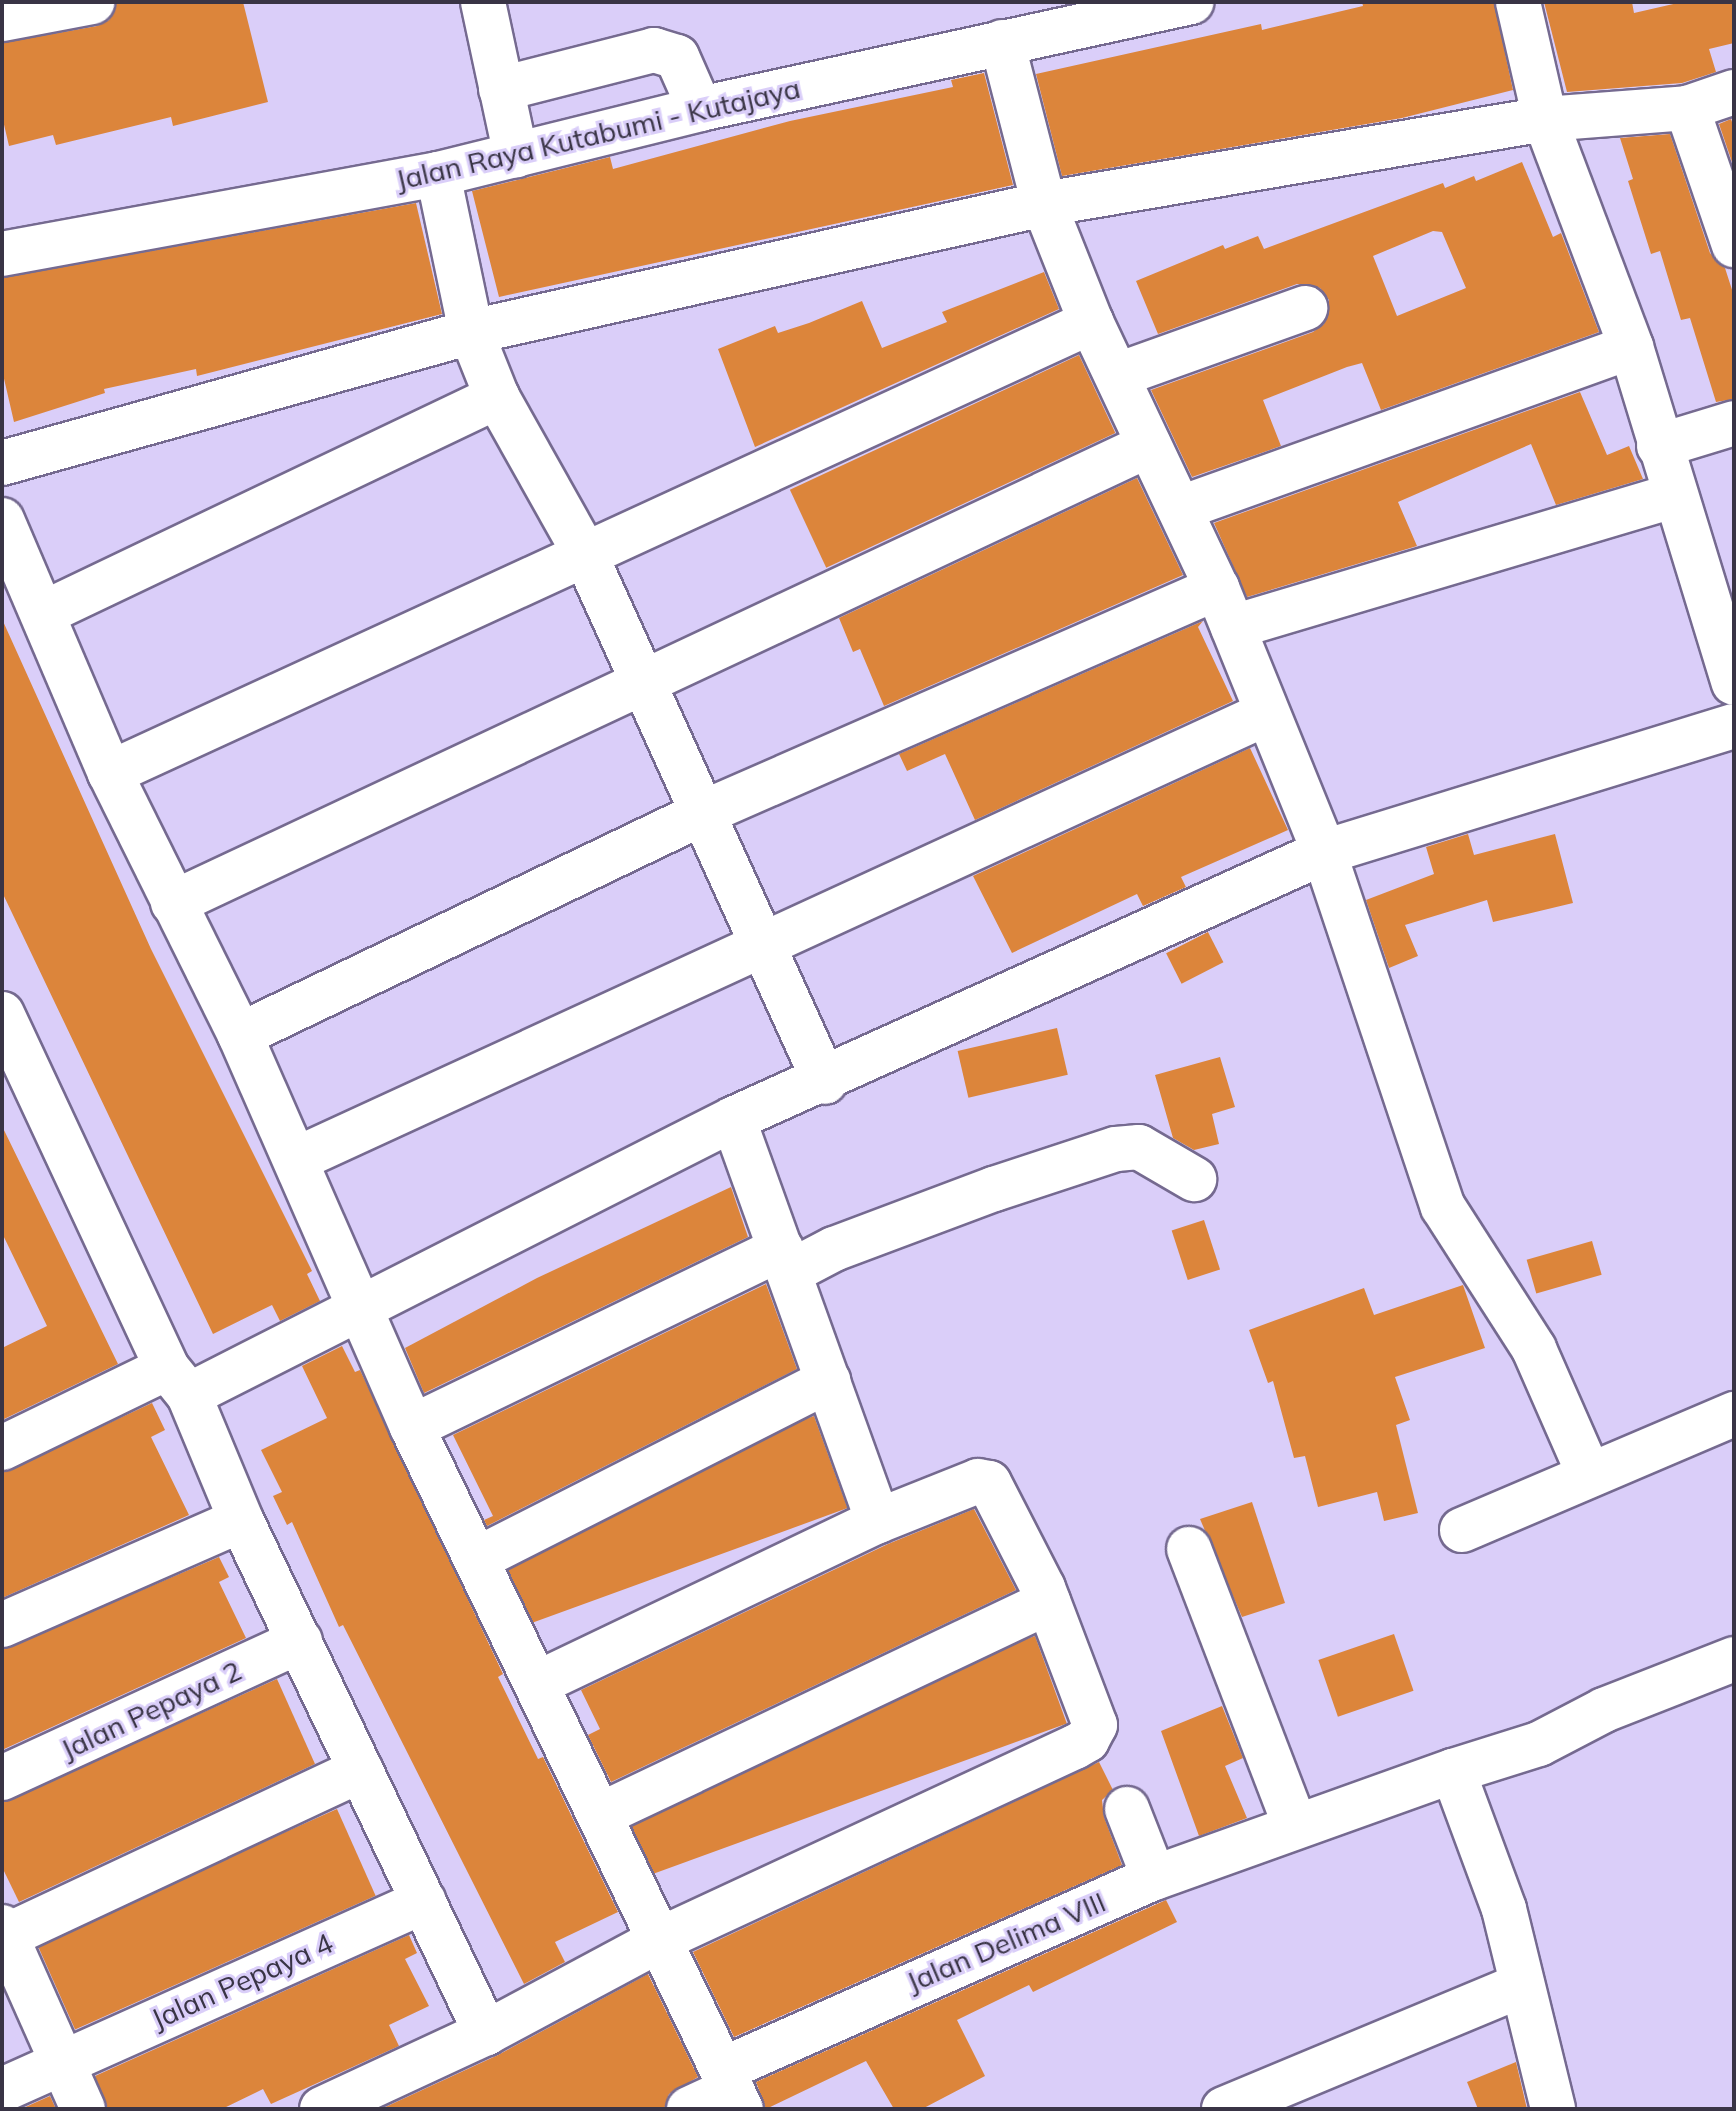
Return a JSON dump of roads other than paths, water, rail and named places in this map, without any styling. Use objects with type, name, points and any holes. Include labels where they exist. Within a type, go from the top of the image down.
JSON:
[{"type":"street","points":[[2,19],[92,2]]},
{"type":"street","points":[[483,2],[516,156]]},
{"type":"street","name":"Jalan Raya Kutabumi - Kutajaya","points":[[2,254],[438,174],[700,109],[1002,42],[1058,16],[1191,2]]},
{"type":"street","points":[[1518,2],[1545,119],[1631,347],[1673,496],[1730,657]]},
{"type":"street","points":[[1002,42],[1044,204],[1091,322],[1225,607],[1265,714],[1324,852],[1443,1207],[1534,1349],[1589,1474]]},
{"type":"street","points":[[501,89],[654,50],[677,57],[700,109]]},
{"type":"street","points":[[2,463],[471,332],[1044,204],[1545,119],[1687,108],[1734,92]]},
{"type":"street","points":[[1687,108],[1734,245]]},
{"type":"street","points":[[438,174],[471,332],[497,397],[584,552],[705,812],[825,1082]]},
{"type":"street","points":[[1118,375],[1305,308]]},
{"type":"street","points":[[110,773],[584,552],[1091,322]]},
{"type":"street","points":[[1181,508],[1631,347]]},
{"type":"street","points":[[46,612],[497,397]]},
{"type":"street","points":[[1659,446],[1734,423]]},
{"type":"street","points":[[173,903],[645,686],[1149,445]]},
{"type":"street","points":[[240,1035],[705,812],[1225,607],[1673,496]]},
{"type":"street","points":[[2,520],[46,612],[110,773],[240,1035],[412,1427],[602,1814],[732,2090]]},
{"type":"street","points":[[297,1159],[1265,714]]},
{"type":"street","points":[[2,1448],[363,1310],[733,1119],[825,1082],[1324,852],[1734,726]]},
{"type":"street","points":[[2,1014],[486,2033]]},
{"type":"street","points":[[733,1119],[878,1521]]},
{"type":"street","points":[[412,1427],[785,1261],[834,1249],[980,1194],[1116,1149],[1139,1147],[1194,1179]]},
{"type":"street","points":[[477,1559],[828,1381]]},
{"type":"street","points":[[1462,1530],[1734,1414]]},
{"type":"street","points":[[322,2109],[486,2033],[661,1939],[1087,1740],[1095,1725],[1048,1602],[989,1483],[978,1481],[878,1521],[538,1683]]},
{"type":"street","points":[[2,1625],[241,1520]]},
{"type":"street","points":[[1189,1549],[1295,1825]]},
{"type":"street","points":[[602,1814],[1048,1602]]},
{"type":"street","name":"Jalan Pepaya 2","points":[[2,1778],[300,1641]]},
{"type":"street","name":"Jalan Delima VIII","points":[[689,2109],[1154,1878],[1295,1825],[1539,1744],[1604,1710],[1734,1659]]},
{"type":"street","points":[[83,2109],[3,1934],[361,1770]]},
{"type":"street","points":[[1453,1771],[1504,1909],[1553,2109]]},
{"type":"street","points":[[1127,1809],[1154,1878]]},
{"type":"street","name":"Jalan Pepaya 4","points":[[2,2090],[60,2061],[424,1901]]},
{"type":"street","points":[[1224,2109],[1522,1985]]}]
